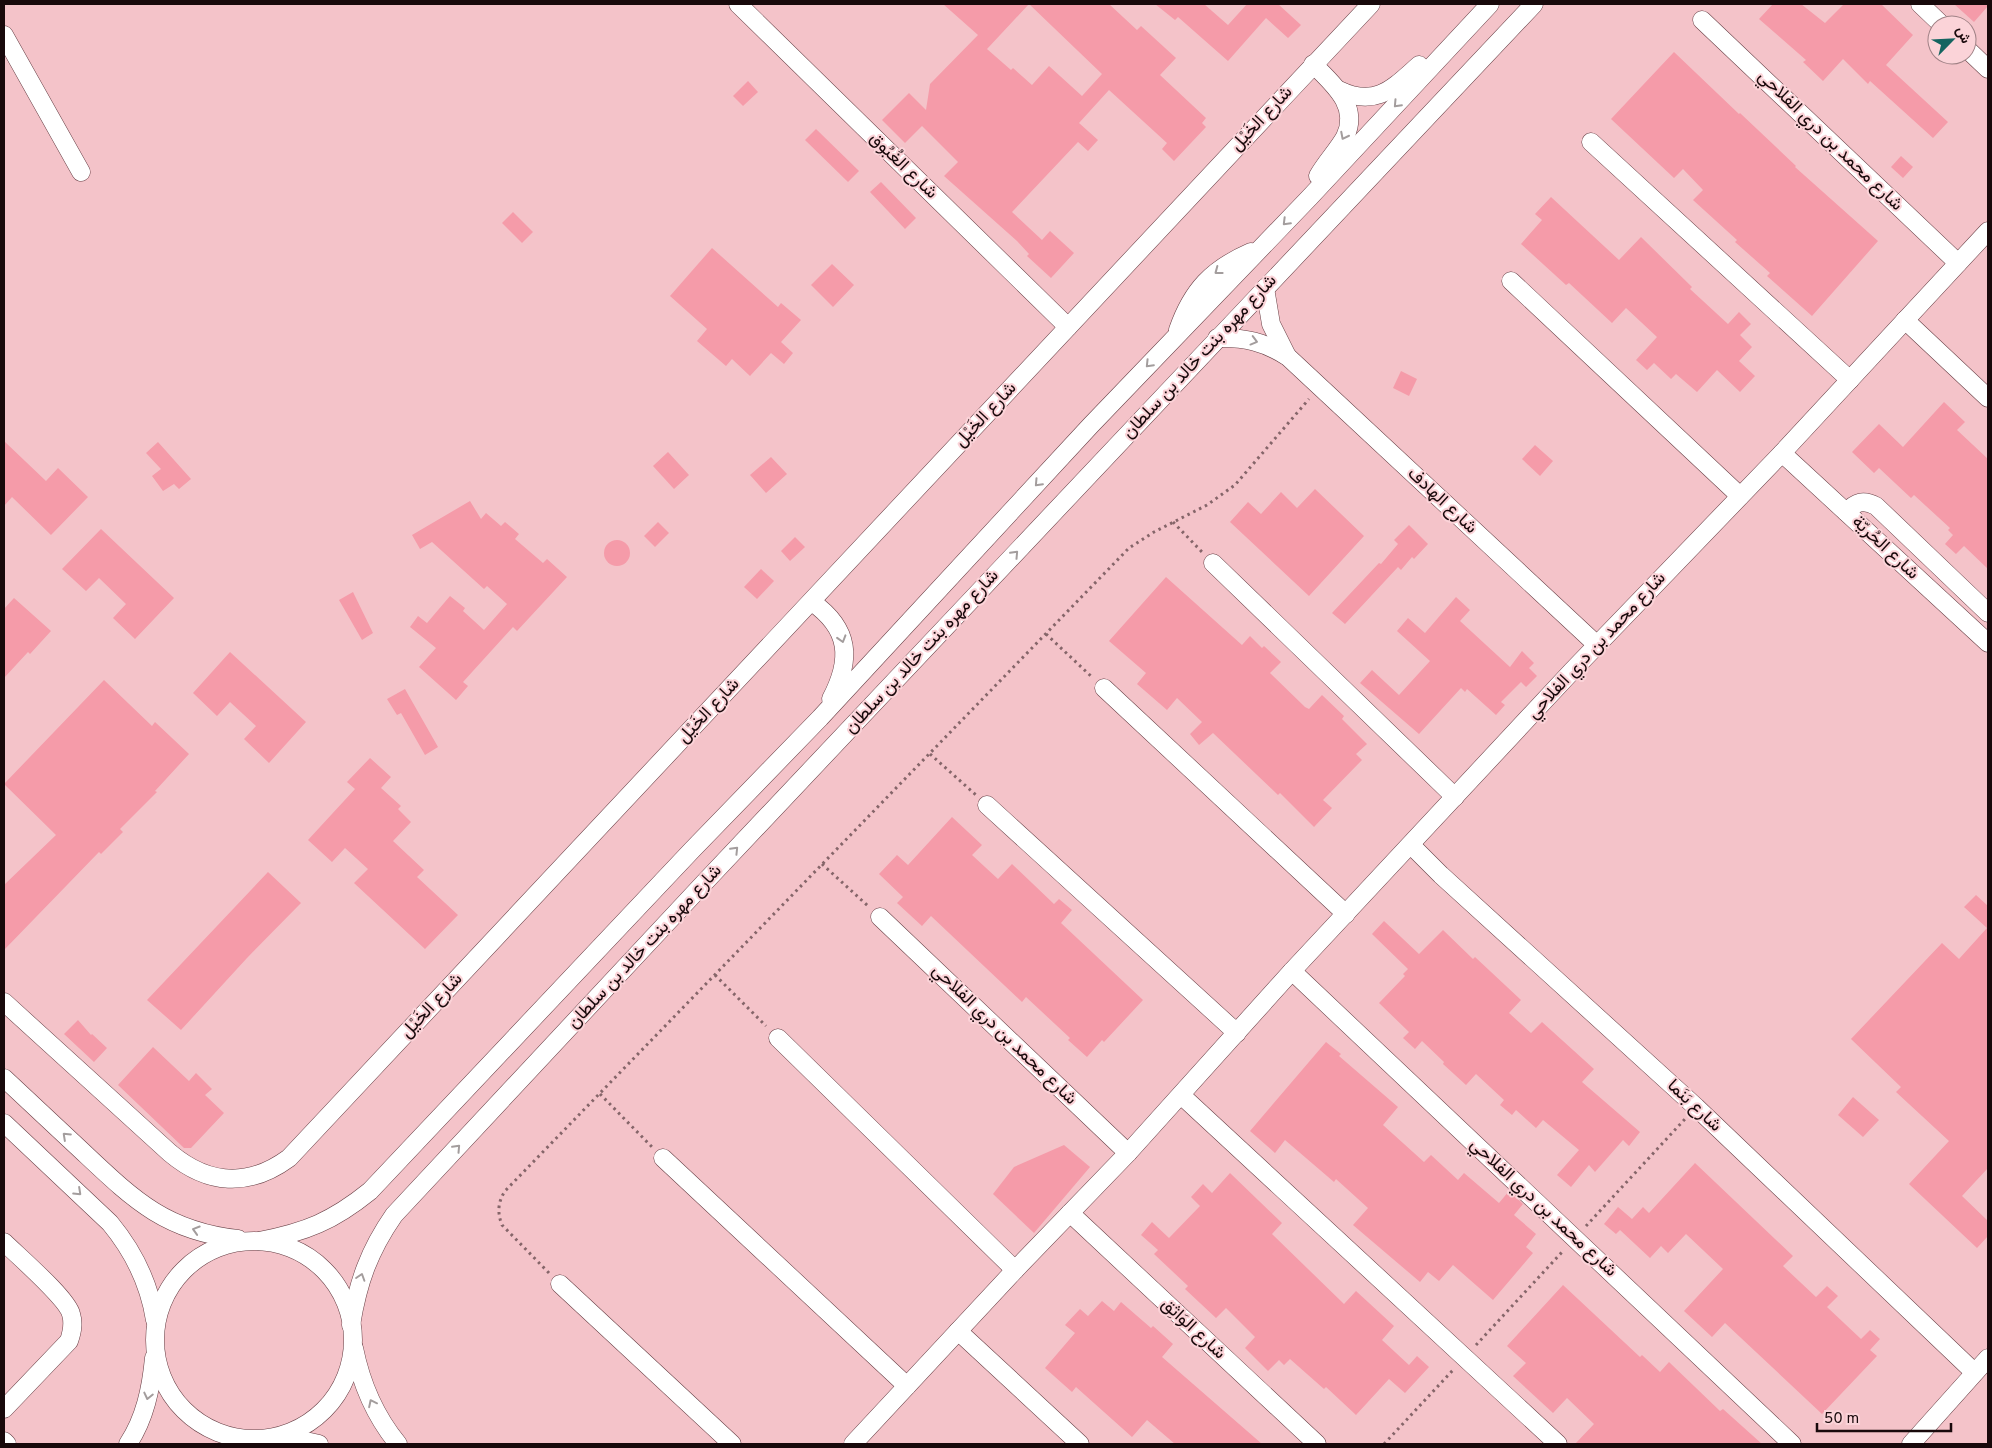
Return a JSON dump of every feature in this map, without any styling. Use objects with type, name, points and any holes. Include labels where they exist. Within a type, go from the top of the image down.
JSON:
[{"type":"street","name":"شارع الغُبُوق","points":[[738,4],[1068,327]]},
{"type":"street","name":"شارع الخَيْل","points":[[4,1002],[186,1166],[204,1174],[242,1179],[267,1172],[289,1158],[1371,4]]},
{"type":"street","name":"شارع مهره بنت خالد بن سلطان","points":[[251,1240],[307,1229],[330,1220],[351,1207],[370,1191],[692,850],[820,718],[1175,336],[1310,197],[1490,4]]},
{"type":"street","name":"شارع مهره بنت خالد بن سلطان","points":[[276,1437],[306,1425],[330,1403],[339,1390],[351,1359],[352,1333],[361,1278],[369,1256],[394,1215],[697,890],[1534,4]]},
{"type":"street","points":[[1920,4],[1932,15]]},
{"type":"street","name":"شارع محمد بن دري الفلاحي","points":[[1702,20],[1958,263]]},
{"type":"street","points":[[4,35],[81,172]]},
{"type":"street","points":[[1339,90],[1358,97],[1378,96],[1395,87],[1432,55],[1450,47]]},
{"type":"street","points":[[1977,59],[1988,69]]},
{"type":"street","points":[[1310,197],[1318,176],[1348,128],[1348,108],[1339,90],[1313,64]]},
{"type":"street","points":[[1591,142],[1850,380]]},
{"type":"street","name":"شارع محمد بن دري الفلاحي","points":[[854,1444],[1015,1270],[1128,1152],[1292,972],[1597,645],[1782,453],[1988,231]]},
{"type":"street","points":[[1511,281],[1740,496]]},
{"type":"street","name":"شارع الهادف","points":[[1265,288],[1271,324],[1288,357]]},
{"type":"street","points":[[1905,320],[1988,398]]},
{"type":"street","name":"شارع الهادف","points":[[1217,338],[1247,339],[1275,349],[1288,357],[1597,645]]},
{"type":"street","name":"شارع الحُريّة","points":[[1782,453],[1988,643]]},
{"type":"street","points":[[1846,512],[1858,502],[1864,501],[1876,506],[1988,613]]},
{"type":"street","points":[[1212,563],[1455,797]]},
{"type":"street","points":[[812,602],[826,611],[836,624],[843,638],[846,654],[841,679],[820,718]]},
{"type":"street","points":[[1104,688],[1346,914]]},
{"type":"street","points":[[987,805],[1237,1033]]},
{"type":"street","name":"شارع بَنَما","points":[[1411,845],[1440,875],[1696,1107],[1974,1372]]},
{"type":"street","name":"شارع محمد بن دري الفلاحي","points":[[880,917],[1128,1152]]},
{"type":"street","name":"شارع محمد بن دري الفلاحي","points":[[1292,972],[1792,1444]]},
{"type":"street","points":[[778,1038],[1015,1270]]},
{"type":"street","points":[[4,1078],[140,1204],[174,1223],[197,1231],[220,1237],[251,1240],[288,1248],[302,1254],[320,1267],[335,1284],[346,1303],[363,1384],[383,1424],[398,1444]]},
{"type":"street","points":[[1181,1095],[1558,1444]]},
{"type":"street","points":[[4,1123],[110,1223],[125,1240],[137,1260],[146,1281],[156,1326]]},
{"type":"street","points":[[662,1158],[907,1386]]},
{"type":"street","name":"شارع الوَاثِق","points":[[1070,1213],[1317,1444]]},
{"type":"street","points":[[128,1444],[146,1407],[152,1378],[158,1312],[172,1284],[182,1271],[209,1251],[251,1240]]},
{"type":"street","points":[[4,1242],[63,1300],[71,1312],[73,1327],[69,1341],[4,1409]]},
{"type":"street","points":[[560,1284],[732,1444]]},
{"type":"street","points":[[958,1331],[1080,1444]]},
{"type":"street","points":[[155,1348],[160,1371],[170,1393],[185,1411],[204,1426],[226,1435],[249,1439]]},
{"type":"street","points":[[1912,1444],[1988,1358]]},
{"type":"street","points":[[214,1444],[276,1437],[319,1444]]},
{"type":"street","points":[[4,1441],[7,1444]]},
{"type":"path","points":[[560,1284],[506,1230],[499,1218],[499,1203],[505,1191],[1129,548],[1154,532],[1207,505],[1235,484],[1320,386]]},
{"type":"path","points":[[1173,522],[1212,563]]},
{"type":"path","points":[[1046,634],[1104,688]]},
{"type":"path","points":[[930,754],[987,805]]},
{"type":"path","points":[[822,864],[880,917]]},
{"type":"path","points":[[715,975],[778,1038]]},
{"type":"path","points":[[600,1094],[662,1158]]},
{"type":"path","points":[[1384,1444],[1696,1107]]},
{"type":"building","points":[[943,4],[1029,4],[1109,4],[1137,30],[1141,26],[1176,58],[1160,75],[1206,118],[1202,123],[1206,127],[1174,161],[1162,149],[1167,143],[1109,90],[1079,123],[1098,140],[1088,151],[1078,142],[1012,212],[1042,240],[1050,231],[1074,253],[1051,278],[1027,256],[1029,254],[1017,241],[944,176],[958,162],[922,126],[905,143],[882,120],[909,93],[926,110],[930,84],[978,35]],"holes":[[[1029,4],[1102,74],[1082,96],[1049,66],[1032,85],[987,49]]]},
{"type":"building","points":[[1155,4],[1204,4],[1228,25],[1247,4],[1278,4],[1301,25],[1288,38],[1266,18],[1228,61],[1178,17],[1175,20]]},
{"type":"building","points":[[1773,4],[1801,4],[1825,23],[1844,4],[1881,4],[1913,35],[1886,65],[1948,122],[1933,138],[1870,81],[1868,84],[1843,59],[1823,81],[1803,62],[1806,60],[1759,19]]},
{"type":"building","points":[[1954,4],[1988,4],[1977,19],[1977,15],[1966,15]]},
{"type":"building","points":[[1674,52],[1795,167],[1878,241],[1812,316],[1767,276],[1770,273],[1735,242],[1737,240],[1693,200],[1703,190],[1683,169],[1674,178],[1611,119]]},
{"type":"building","points":[[748,81],[758,92],[743,106],[733,96]]},
{"type":"building","points":[[816,129],[859,171],[848,182],[805,140]]},
{"type":"building","points":[[1901,156],[1913,167],[1903,178],[1891,167]]},
{"type":"building","points":[[881,182],[916,218],[905,229],[870,192]]},
{"type":"building","points":[[1551,197],[1619,260],[1641,237],[1692,287],[1690,289],[1728,324],[1739,312],[1751,324],[1740,335],[1752,347],[1739,361],[1755,376],[1740,392],[1717,370],[1697,392],[1676,374],[1671,379],[1654,363],[1647,370],[1636,360],[1657,337],[1626,308],[1612,323],[1569,283],[1566,285],[1521,244],[1542,220],[1535,214]]},
{"type":"building","points":[[513,212],[533,232],[522,243],[502,223]]},
{"type":"building","points":[[712,248],[778,307],[781,303],[801,320],[781,342],[793,353],[784,364],[771,353],[750,376],[732,359],[726,366],[697,341],[707,329],[670,296]]},
{"type":"building","points":[[832,264],[854,285],[833,307],[811,285]]},
{"type":"building","points":[[1401,371],[1417,379],[1409,396],[1393,388]]},
{"type":"building","points":[[1944,402],[1965,422],[1957,430],[1988,459],[1988,569],[1964,546],[1956,554],[1945,544],[1953,535],[1948,530],[1950,528],[1914,495],[1911,498],[1879,468],[1874,473],[1852,452],[1879,424],[1903,447]]},
{"type":"building","points":[[4,441],[46,481],[58,468],[88,497],[51,535],[12,497],[4,506]]},
{"type":"building","points":[[158,442],[191,479],[179,489],[174,484],[163,491],[152,476],[161,469],[146,453]]},
{"type":"building","points":[[1535,445],[1553,461],[1540,476],[1522,459]]},
{"type":"building","points":[[668,452],[689,475],[674,489],[653,466]]},
{"type":"building","points":[[771,457],[787,474],[766,493],[750,475]]},
{"type":"building","points":[[1315,489],[1364,536],[1309,596],[1230,522],[1248,502],[1261,514],[1281,492],[1297,508]]},
{"type":"building","points":[[470,501],[481,519],[486,513],[501,526],[505,522],[519,534],[515,539],[543,563],[547,559],[567,577],[517,631],[513,627],[463,682],[468,686],[456,700],[419,667],[436,648],[410,627],[418,616],[427,623],[450,596],[465,608],[463,611],[484,630],[507,604],[487,586],[484,589],[432,542],[420,549],[412,535]]},
{"type":"building","points":[[658,522],[669,533],[655,547],[644,536]]},
{"type":"building","points":[[1409,525],[1428,544],[1414,559],[1412,557],[1401,570],[1398,567],[1345,624],[1332,613],[1379,563],[1381,564],[1398,544],[1394,540]]},
{"type":"building","points":[[101,529],[174,598],[135,639],[113,618],[126,604],[99,578],[86,591],[62,569]]},
{"type":"building","points":[[795,537],[805,547],[790,561],[781,551]]},
{"type":"building","points":[[617,540],[626,544],[630,553],[626,562],[617,566],[608,562],[604,553],[608,544]]},
{"type":"building","points":[[761,569],[774,581],[757,599],[744,587]]},
{"type":"building","points":[[1166,577],[1242,645],[1250,636],[1262,648],[1264,646],[1281,662],[1270,673],[1305,707],[1309,709],[1322,695],[1344,716],[1342,719],[1367,744],[1356,754],[1362,760],[1323,800],[1332,808],[1314,827],[1280,793],[1278,795],[1213,733],[1199,745],[1190,734],[1202,722],[1177,698],[1167,710],[1137,684],[1146,673],[1109,641]]},
{"type":"building","points":[[353,592],[373,633],[362,640],[339,600]]},
{"type":"building","points":[[1456,597],[1470,610],[1460,621],[1510,667],[1522,651],[1534,663],[1529,668],[1537,676],[1526,687],[1521,682],[1501,702],[1505,705],[1496,715],[1467,689],[1465,692],[1461,688],[1419,734],[1360,683],[1372,670],[1399,695],[1430,661],[1397,631],[1408,618],[1425,633]]},
{"type":"building","points":[[14,598],[51,631],[4,678],[4,609]]},
{"type":"building","points":[[230,652],[306,722],[269,763],[244,739],[256,726],[230,702],[217,716],[193,693]]},
{"type":"building","points":[[104,680],[152,726],[155,722],[189,754],[155,791],[157,792],[120,829],[123,832],[101,854],[99,852],[4,950],[4,885],[56,835],[4,784]]},
{"type":"building","points":[[405,689],[438,747],[425,755],[401,713],[397,715],[387,699]]},
{"type":"building","points":[[370,758],[391,777],[381,788],[401,806],[398,809],[411,822],[393,841],[424,870],[417,877],[458,915],[425,949],[354,883],[368,869],[345,848],[332,862],[308,840],[355,789],[347,782]]},
{"type":"building","points":[[952,817],[982,845],[972,855],[998,879],[1012,864],[1054,904],[1059,899],[1072,910],[1061,923],[1143,1000],[1104,1042],[1102,1040],[1087,1057],[1068,1040],[1070,1038],[1026,997],[1022,1002],[931,916],[922,926],[897,903],[903,897],[879,874],[897,855],[908,865]]},
{"type":"building","points":[[268,872],[301,903],[181,1030],[147,1000]]},
{"type":"building","points":[[1976,895],[1988,906],[1988,1168],[1962,1196],[1988,1221],[1988,1236],[1977,1248],[1909,1184],[1949,1141],[1896,1092],[1901,1087],[1851,1039],[1942,943],[1959,959],[1987,928],[1964,907]]},
{"type":"building","points":[[1384,921],[1419,954],[1443,930],[1473,959],[1475,957],[1521,1000],[1509,1013],[1531,1033],[1542,1022],[1594,1069],[1582,1082],[1640,1132],[1629,1146],[1623,1140],[1595,1172],[1589,1165],[1571,1187],[1557,1175],[1579,1150],[1543,1120],[1536,1128],[1516,1110],[1512,1115],[1500,1105],[1504,1100],[1476,1074],[1466,1085],[1422,1041],[1415,1049],[1403,1038],[1409,1032],[1379,1003],[1405,976],[1403,974],[1408,969],[1372,934]]},
{"type":"building","points":[[78,1020],[91,1035],[107,1048],[94,1062],[64,1034]]},
{"type":"building","points":[[1326,1042],[1341,1054],[1339,1056],[1398,1107],[1383,1125],[1424,1162],[1431,1155],[1458,1180],[1464,1173],[1499,1203],[1509,1191],[1523,1204],[1514,1215],[1536,1234],[1526,1247],[1533,1253],[1493,1300],[1453,1265],[1439,1281],[1428,1272],[1420,1282],[1353,1225],[1368,1208],[1336,1179],[1334,1182],[1285,1140],[1275,1153],[1250,1131]]},
{"type":"building","points":[[153,1047],[189,1081],[196,1073],[212,1089],[205,1095],[224,1113],[191,1148],[184,1148],[118,1085]]},
{"type":"building","points":[[1853,1097],[1879,1120],[1863,1137],[1838,1115]]},
{"type":"building","points":[[1064,1145],[1090,1167],[1034,1233],[993,1194],[1014,1167]]},
{"type":"building","points":[[1695,1163],[1793,1256],[1783,1266],[1816,1297],[1827,1286],[1838,1296],[1827,1307],[1861,1339],[1870,1330],[1880,1339],[1870,1350],[1877,1356],[1822,1414],[1725,1323],[1712,1337],[1684,1311],[1723,1269],[1686,1234],[1668,1253],[1661,1246],[1650,1258],[1620,1230],[1616,1234],[1604,1224],[1618,1207],[1632,1219],[1643,1207],[1649,1213]]},
{"type":"building","points":[[1230,1173],[1282,1223],[1272,1234],[1344,1304],[1356,1291],[1394,1326],[1382,1340],[1409,1365],[1417,1356],[1429,1367],[1405,1393],[1389,1379],[1356,1415],[1326,1387],[1324,1389],[1290,1359],[1284,1365],[1279,1360],[1268,1371],[1245,1348],[1255,1337],[1226,1308],[1216,1318],[1185,1289],[1188,1286],[1154,1254],[1158,1250],[1141,1235],[1152,1222],[1169,1238],[1200,1206],[1191,1197],[1203,1184],[1212,1193]]},
{"type":"building","points":[[1563,1285],[1640,1357],[1642,1355],[1660,1372],[1669,1362],[1720,1411],[1723,1409],[1762,1444],[1575,1444],[1594,1424],[1567,1398],[1553,1413],[1513,1376],[1526,1363],[1507,1346]]},
{"type":"building","points":[[1102,1301],[1114,1311],[1121,1302],[1151,1328],[1153,1326],[1173,1344],[1162,1357],[1262,1444],[1175,1444],[1147,1420],[1132,1437],[1076,1387],[1072,1392],[1045,1368],[1075,1333],[1065,1325],[1080,1309],[1088,1316]]}]
